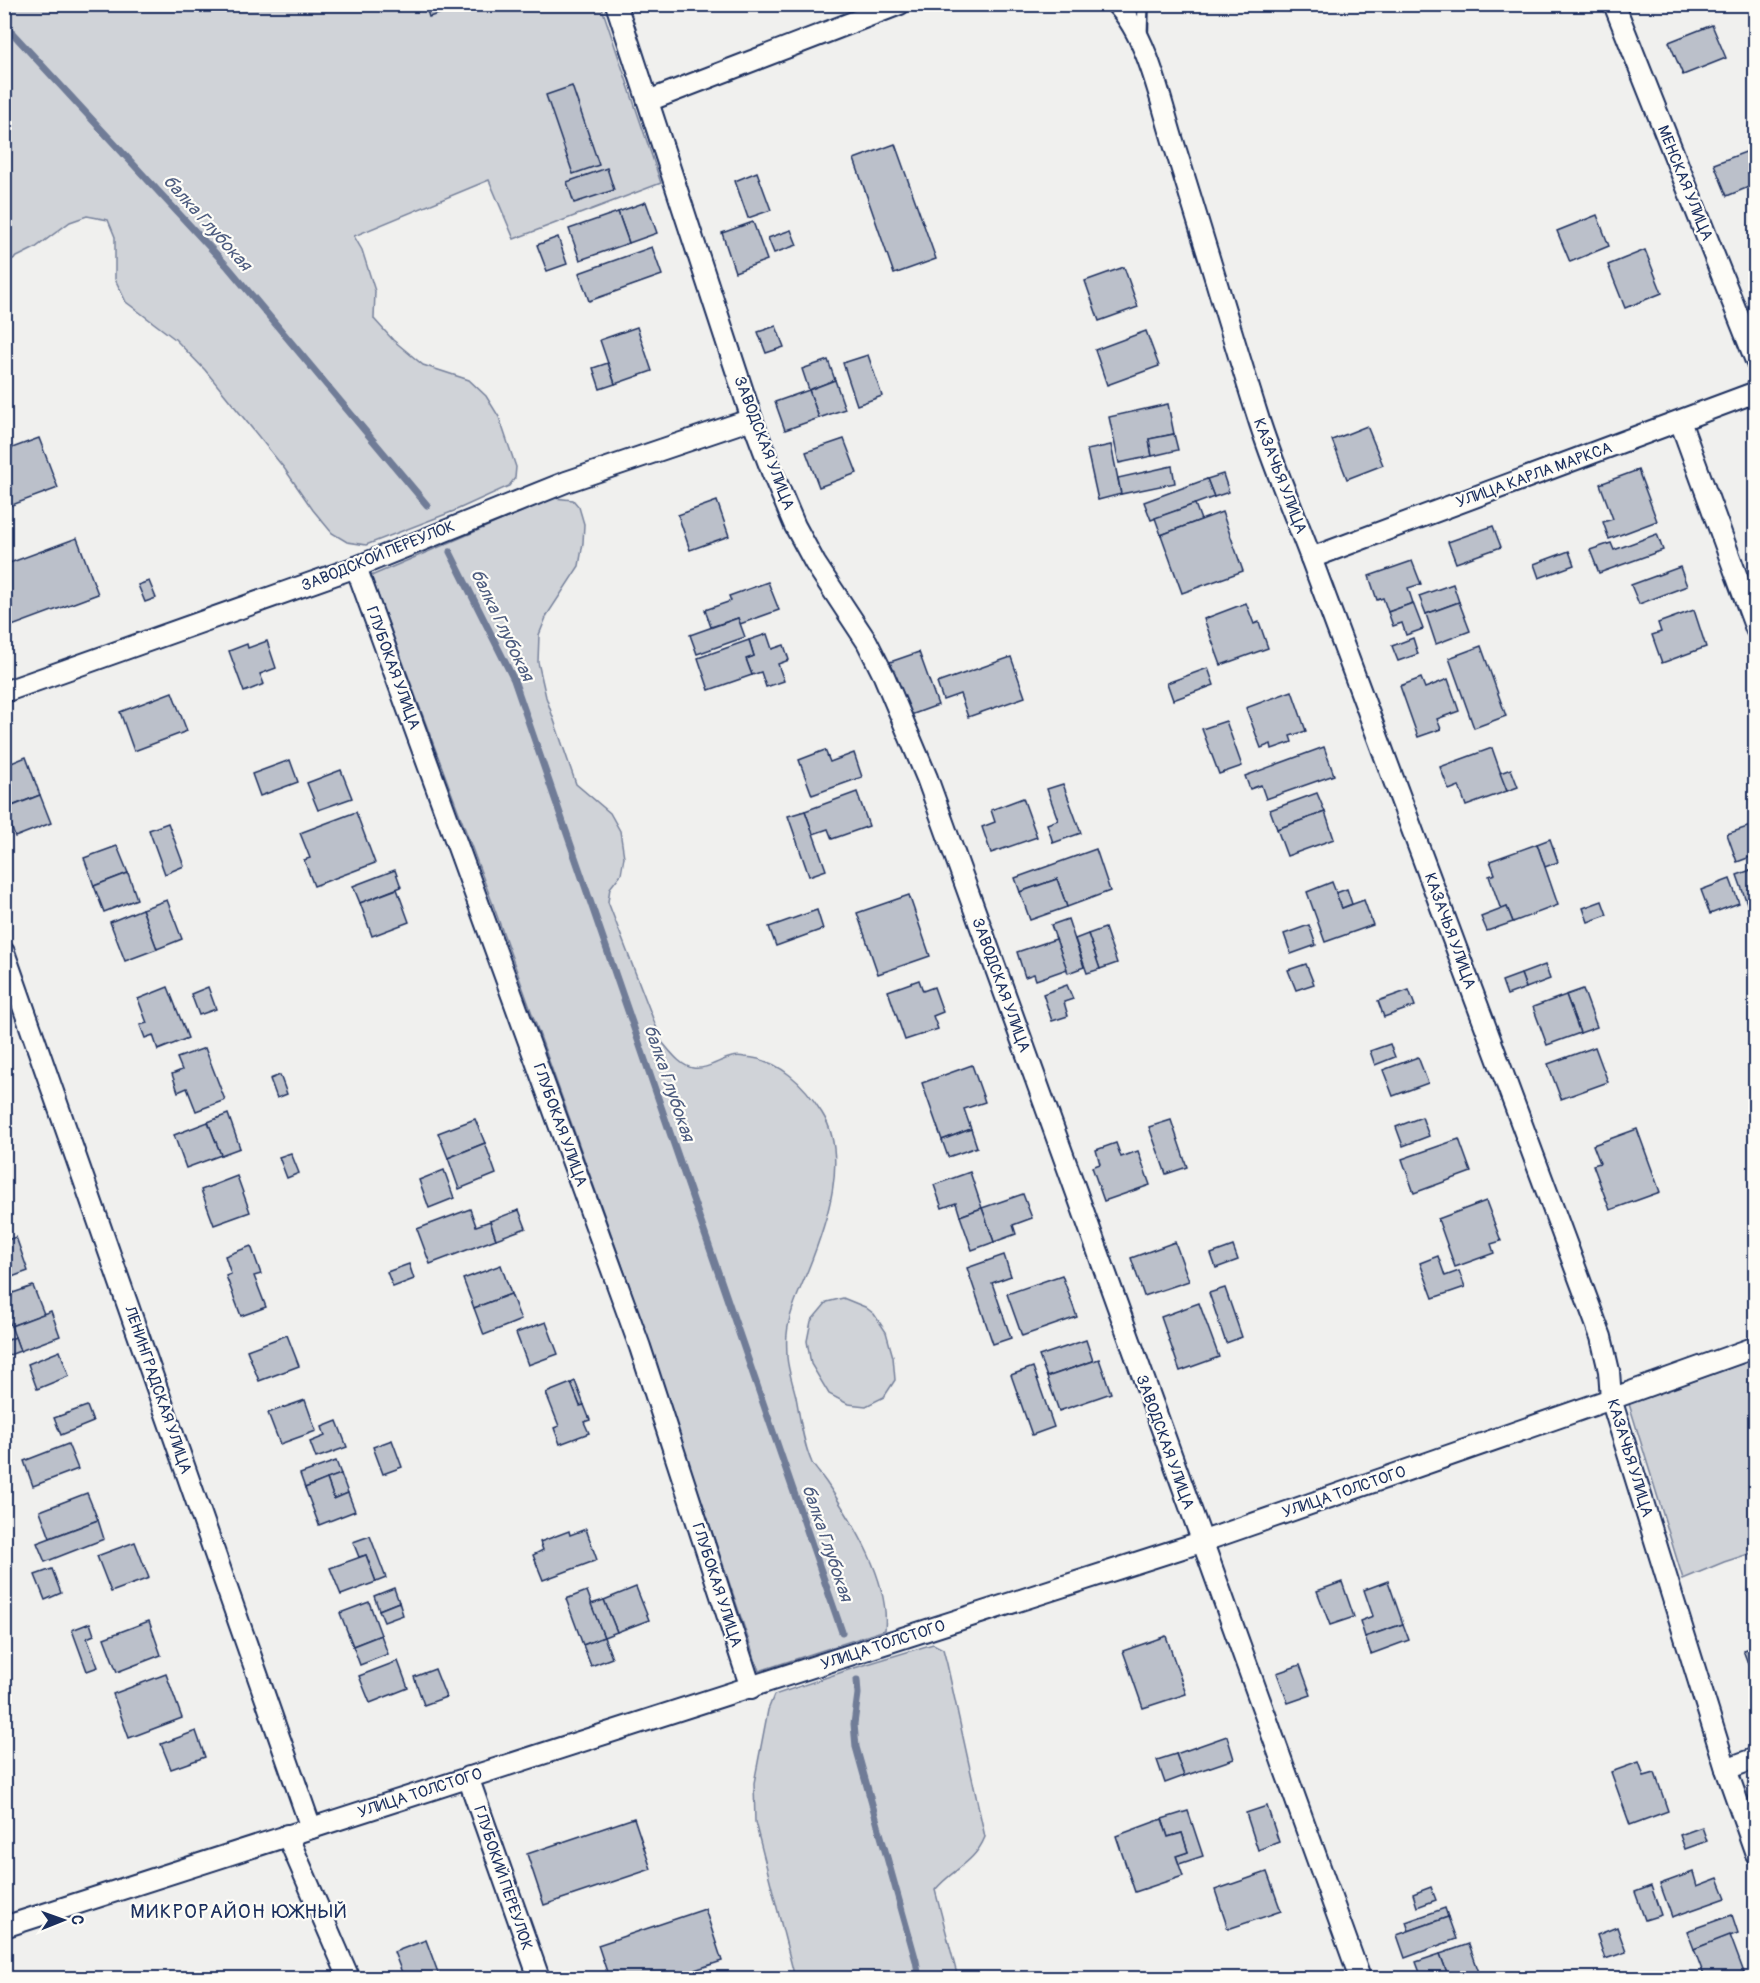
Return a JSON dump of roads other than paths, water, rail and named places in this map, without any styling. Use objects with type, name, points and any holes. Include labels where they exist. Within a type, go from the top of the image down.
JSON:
[{"type":"street","name":"ЗАВОДСКАЯ УЛИЦА","points":[[616,4],[752,419],[795,526],[814,562],[867,642],[884,676],[927,778],[1360,1978]]},
{"type":"street","points":[[648,101],[900,4]]},
{"type":"street","name":"МЕНСКАЯ УЛИЦА","points":[[1614,4],[1755,360]]},
{"type":"street","name":"КАЗАЧЬЯ УЛИЦА","points":[[1121,9],[1142,43],[1257,415],[1601,1336],[1609,1371],[1611,1399],[1755,1854]]},
{"type":"street","name":"УЛИЦА КАРЛА МАРКСА","points":[[1311,558],[1755,392]]},
{"type":"street","name":"ЗАВОДСКОЙ ПЕРЕУЛОК","points":[[4,692],[356,567],[566,482],[752,419]]},
{"type":"street","points":[[1680,421],[1755,629]]},
{"type":"street","name":"ГЛУБОКАЯ УЛИЦА","points":[[356,567],[640,1347],[751,1688]]},
{"type":"street","name":"ЛЕНИНГРАДСКАЯ УЛИЦА","points":[[4,952],[311,1828]]},
{"type":"street","name":"УЛИЦА ТОЛСТОГО","points":[[4,1927],[1201,1542],[1755,1347]]},
{"type":"street","points":[[1726,1768],[1755,1758]]},
{"type":"street","name":"ГЛУБОКИЙ ПЕРЕУЛОК","points":[[468,1777],[539,1978]]},
{"type":"street","points":[[287,1835],[349,1978]]},
{"type":"lane","points":[[1142,43],[1143,4]]},
{"type":"waterway","name":"балка Глубокая","points":[[4,24],[228,267],[427,505]]},
{"type":"waterway","name":"балка Глубокая","points":[[450,552],[514,680],[842,1632]]},
{"type":"waterway","name":"балка Глубокая","points":[[857,1680],[858,1694],[854,1724],[856,1747],[919,1978]]},
{"type":"district","name":"МИКРОРАЙОН ЮЖНЫЙ","points":[[239,1911]]}]
